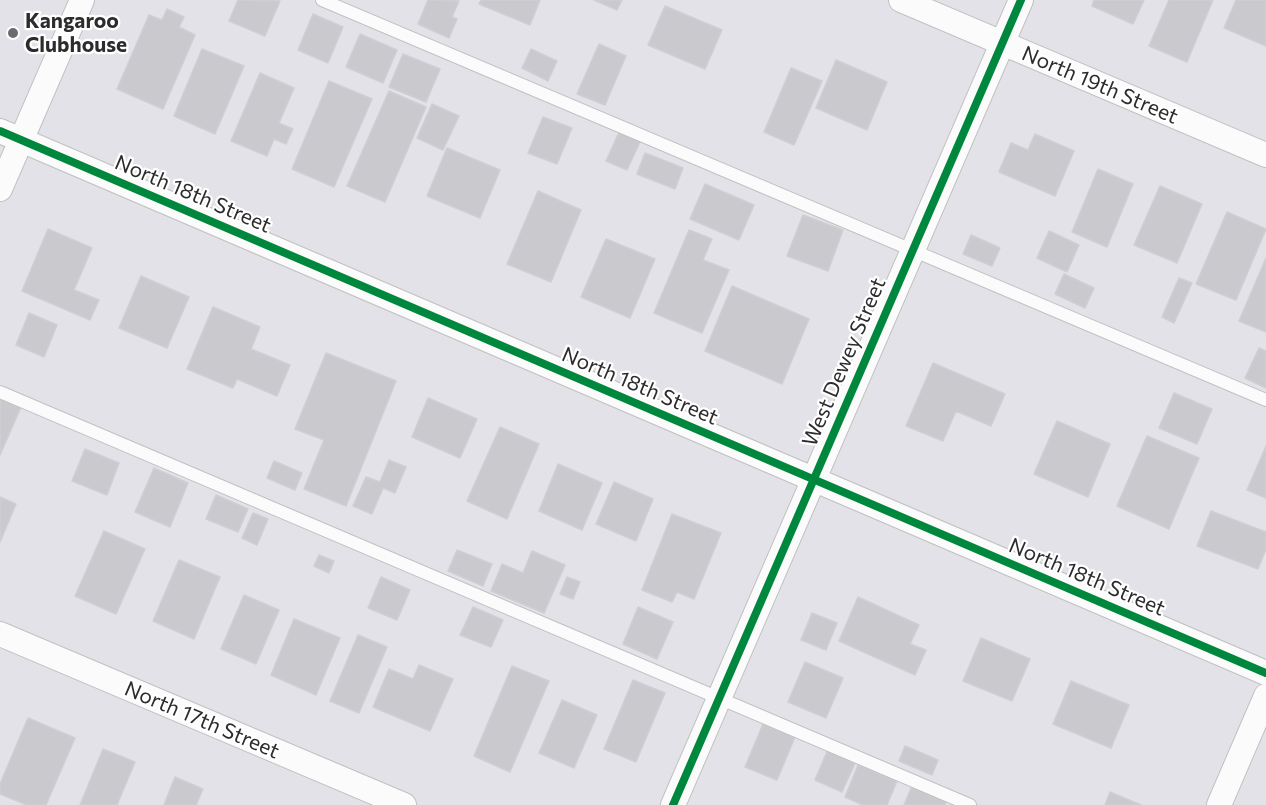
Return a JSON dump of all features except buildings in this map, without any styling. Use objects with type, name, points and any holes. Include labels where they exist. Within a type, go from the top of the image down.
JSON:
[{"type":"street","points":[[0,189],[10,135],[82,0]]},
{"type":"street","name":"North 19th Street","points":[[901,0],[1266,155]]},
{"type":"street","name":"West Dewey Street","points":[[673,805],[1021,0]]},
{"type":"street","name":"North 18th Street","points":[[10,135],[1266,672]]},
{"type":"street","name":"North 17th Street","points":[[0,634],[404,805]]},
{"type":"street","points":[[1219,805],[1266,696]]},
{"type":"lane","points":[[322,0],[1266,400]]},
{"type":"lane","points":[[0,392],[970,805]]},
{"type":"cycle path","points":[[673,805],[1021,0]]},
{"type":"cycle path","points":[[0,131],[1266,673]]},
{"type":"place","name":"Kangaroo Clubhouse","points":[[13,33]]}]
